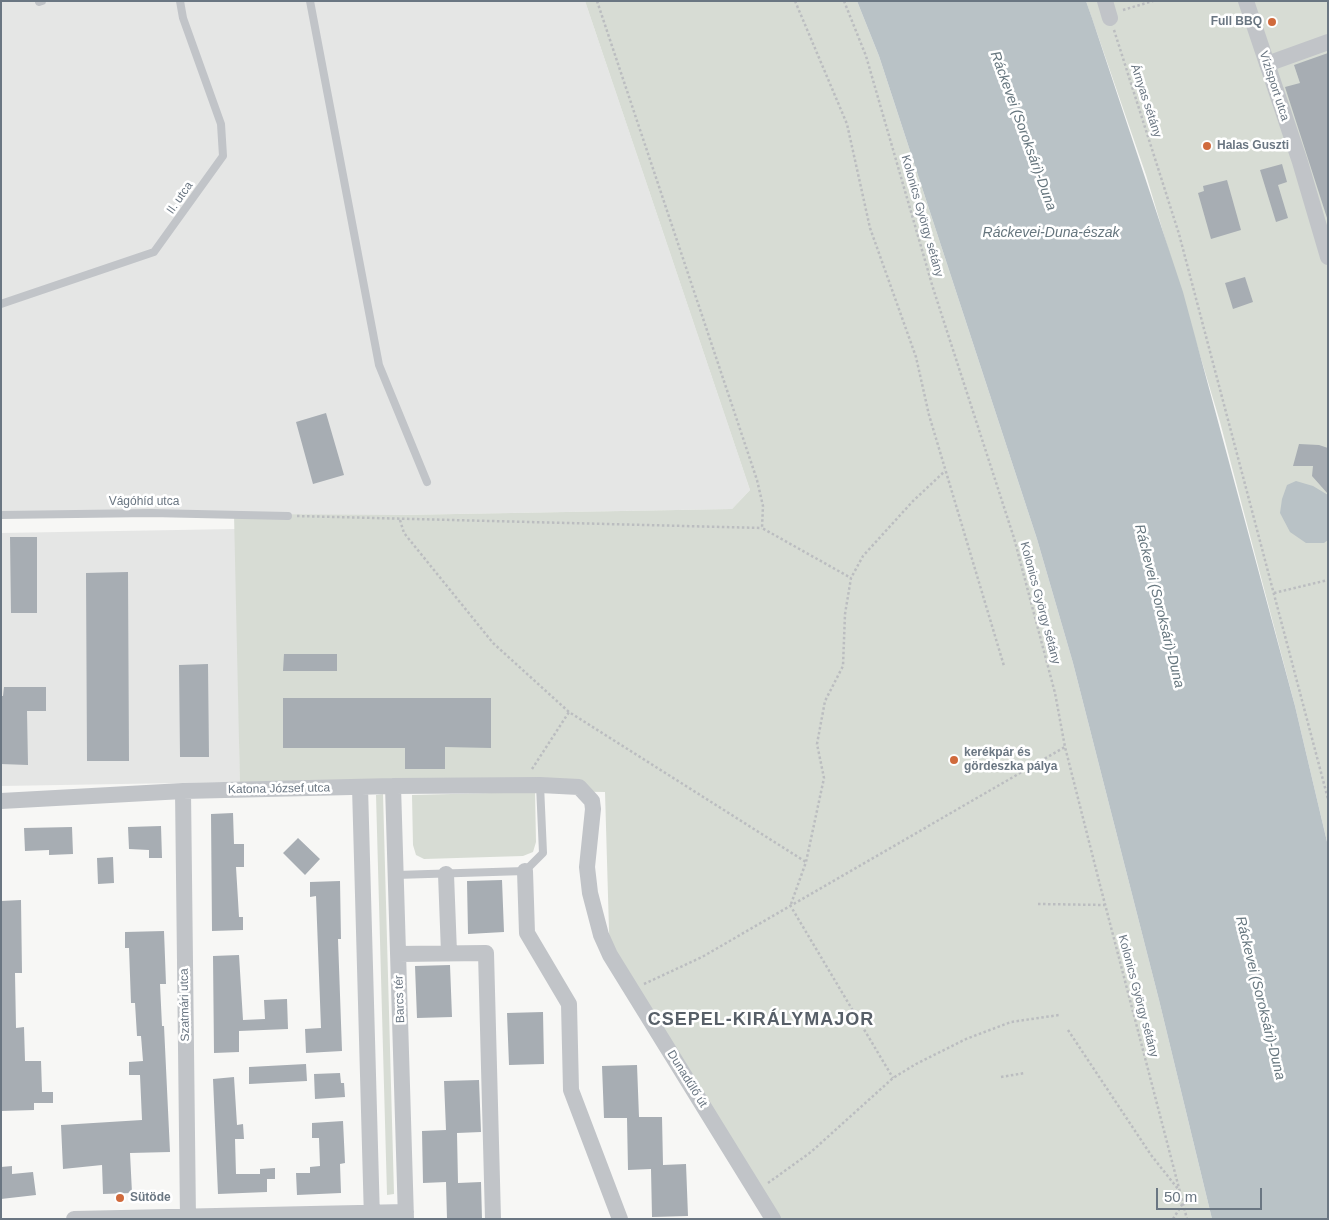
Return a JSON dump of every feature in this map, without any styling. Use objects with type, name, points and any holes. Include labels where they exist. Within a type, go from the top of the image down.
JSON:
[{"type":"street","points":[[1105,1],[1110,18]]},
{"type":"street","name":"Vízisport utca","points":[[1246,1],[1328,258]]},
{"type":"street","points":[[1267,64],[1328,42]]},
{"type":"street","name":"Katona József utca","points":[[1,801],[183,791],[393,786],[557,786]]},
{"type":"street","name":"Barcs tér","points":[[393,786],[406,1215]]},
{"type":"street","name":"Dunadűlő út","points":[[557,786],[579,787],[592,801],[593,809],[587,867],[590,892],[601,935],[610,955],[773,1219]]},
{"type":"street","points":[[360,787],[372,1216]]},
{"type":"street","name":"Szatmári utca","points":[[183,791],[188,1218]]},
{"type":"street","points":[[524,871],[527,933],[569,1004],[571,1090],[620,1219]]},
{"type":"street","points":[[446,874],[450,953]]},
{"type":"street","points":[[398,954],[486,953],[493,1219]]},
{"type":"street","points":[[74,1219],[406,1215]]},
{"type":"lane","name":"II. utca","points":[[1,304],[154,252],[223,156],[221,124],[183,18],[180,1]]},
{"type":"lane","points":[[310,1],[379,365],[427,482]]},
{"type":"lane","name":"Vágóhíd utca","points":[[1,515],[151,513],[288,516]]},
{"type":"lane","points":[[396,875],[524,871],[543,853],[540,785]]},
{"type":"path","points":[[597,1],[757,480],[763,506],[762,528]]},
{"type":"path","points":[[795,1],[847,124],[870,228],[916,357],[945,470],[1004,666]]},
{"type":"path","name":"Kolonics György sétány","points":[[844,1],[866,56],[933,288],[1014,538],[1055,693],[1065,747],[1105,905],[1187,1219]]},
{"type":"path","points":[[1110,18],[1124,9],[1153,1]]},
{"type":"path","name":"Árnyas sétány","points":[[1110,18],[1179,234],[1328,799]]},
{"type":"path","points":[[790,905],[806,862],[824,778],[817,744],[825,701],[843,666],[845,614],[851,578],[863,556],[913,501],[945,470]]},
{"type":"path","points":[[288,516],[762,528],[851,578]]},
{"type":"path","points":[[400,520],[404,533],[493,643],[569,712],[806,862]]},
{"type":"path","points":[[1274,593],[1328,580]]},
{"type":"path","points":[[518,786],[536,764],[569,712]]},
{"type":"path","points":[[632,990],[702,957],[1065,747]]},
{"type":"path","points":[[1038,904],[1105,905]]},
{"type":"path","points":[[790,905],[893,1078]]},
{"type":"path","points":[[756,1191],[811,1152],[893,1078],[916,1064],[984,1032],[1011,1022],[1059,1015]]},
{"type":"path","points":[[1068,1030],[1151,1155],[1179,1190]]},
{"type":"path","points":[[1001,1077],[1025,1073]]},
{"type":"path","points":[[1173,1219],[1182,1204]]},
{"type":"shaded area","points":[[1,1],[585,1],[750,490],[732,509],[401,515],[1,515]]},
{"type":"shaded area","points":[[585,1],[857,1],[879,56],[1037,539],[1073,663],[1159,1000],[1212,1219],[767,1219],[610,965],[605,792],[535,791],[536,842],[533,852],[523,856],[424,859],[416,855],[413,845],[412,795],[530,792],[240,787],[234,514],[401,515],[732,509],[750,490]]},
{"type":"shaded area","points":[[1086,1],[1328,1],[1328,846],[1295,706],[1220,422],[1146,175]]},
{"type":"shaded area","points":[[236,529],[240,782],[1,786],[1,533]]},
{"type":"shaded area","points":[[383,794],[394,1194],[387,1195],[376,795]]},
{"type":"water","name":"Ráckevei-Duna-észak","points":[[857,1],[1086,1],[1183,292],[1295,706],[1328,846],[1328,1219],[1212,1219],[1159,1000],[1073,663],[1037,539],[879,56]]},
{"type":"water","points":[[1296,481],[1313,486],[1328,495],[1328,540],[1324,543],[1306,543],[1290,532],[1280,513],[1287,485]]},
{"type":"building","points":[[1328,53],[1328,221],[1285,87],[1300,83],[1294,65]]},
{"type":"building","points":[[1282,164],[1287,182],[1278,185],[1288,218],[1276,222],[1260,170]]},
{"type":"building","points":[[1227,180],[1241,230],[1211,239],[1198,193],[1204,191],[1203,186]]},
{"type":"building","points":[[1245,277],[1253,302],[1233,309],[1225,283]]},
{"type":"building","points":[[326,413],[344,475],[313,484],[296,422]]},
{"type":"building","points":[[1299,444],[1319,445],[1328,448],[1328,494],[1312,476],[1313,466],[1293,466]]},
{"type":"building","points":[[10,537],[37,537],[37,613],[11,613]]},
{"type":"building","points":[[128,572],[129,761],[87,761],[86,573]]},
{"type":"building","points":[[284,654],[337,654],[337,671],[283,671]]},
{"type":"building","points":[[208,664],[209,757],[180,757],[179,665]]},
{"type":"building","points":[[4,687],[46,687],[46,711],[27,711],[28,765],[1,764],[1,696],[3,696]]},
{"type":"building","points":[[283,698],[491,698],[491,748],[445,747],[445,769],[405,769],[405,748],[283,748]]},
{"type":"building","points":[[233,813],[234,844],[244,844],[244,867],[236,867],[239,917],[243,917],[243,930],[212,931],[211,814]]},
{"type":"building","points":[[161,826],[162,858],[149,858],[149,850],[129,849],[128,827]]},
{"type":"building","points":[[72,827],[73,854],[49,855],[49,850],[25,851],[24,828]]},
{"type":"building","points":[[298,838],[320,859],[305,875],[283,853]]},
{"type":"building","points":[[113,857],[114,883],[98,884],[97,858]]},
{"type":"building","points":[[502,880],[504,932],[468,934],[467,881]]},
{"type":"building","points":[[340,881],[341,939],[338,939],[342,1051],[306,1053],[305,1029],[321,1028],[316,896],[310,897],[310,882]]},
{"type":"building","points":[[21,900],[22,973],[15,973],[16,1028],[24,1027],[25,1061],[41,1061],[42,1092],[53,1092],[53,1103],[34,1103],[34,1110],[1,1111],[1,901]]},
{"type":"building","points":[[164,931],[166,984],[160,984],[170,1152],[130,1153],[132,1193],[103,1194],[102,1165],[63,1169],[61,1125],[142,1120],[140,1075],[129,1075],[129,1062],[143,1061],[141,1036],[137,1036],[135,1003],[131,1003],[129,948],[125,948],[125,932]]},
{"type":"building","points":[[239,955],[243,1020],[265,1019],[264,1000],[287,999],[288,1029],[239,1031],[239,1052],[214,1053],[213,956]]},
{"type":"building","points":[[450,965],[452,1017],[417,1018],[415,966]]},
{"type":"building","points":[[543,1012],[544,1064],[509,1065],[507,1013]]},
{"type":"building","points":[[306,1064],[307,1081],[249,1084],[249,1067]]},
{"type":"building","points":[[637,1065],[639,1117],[662,1117],[663,1165],[686,1164],[688,1216],[652,1217],[651,1169],[628,1170],[627,1118],[604,1118],[602,1066]]},
{"type":"building","points":[[340,1073],[341,1083],[344,1083],[345,1097],[315,1099],[314,1074]]},
{"type":"building","points":[[234,1077],[237,1125],[243,1124],[244,1139],[235,1139],[236,1174],[260,1174],[260,1169],[275,1168],[275,1179],[267,1179],[267,1192],[218,1194],[213,1079]]},
{"type":"building","points":[[479,1080],[481,1132],[457,1133],[458,1183],[481,1182],[482,1219],[447,1219],[446,1182],[423,1183],[422,1131],[446,1130],[444,1081]]},
{"type":"building","points":[[343,1121],[345,1163],[340,1164],[341,1193],[297,1195],[296,1173],[310,1173],[310,1167],[320,1166],[319,1138],[312,1138],[312,1123]]},
{"type":"building","points":[[12,1166],[12,1174],[33,1172],[36,1195],[1,1199],[1,1167]]},
{"type":"place","name":"Full BBQ","points":[[1272,22]]},
{"type":"place","name":"Halas Guszti","points":[[1207,146]]},
{"type":"place","name":"kerékpár és gördeszka pálya","points":[[954,760]]},
{"type":"place","name":"Sütöde","points":[[120,1198]]},
{"type":"district","name":"CSEPEL-KIRÁLYMAJOR","points":[[761,1020]]},
{"type":"water label","name":"Ráckevei (Soroksári)-Duna","points":[[1023,131]]},
{"type":"water label","name":"Ráckevei (Soroksári)-Duna","points":[[1159,606]]},
{"type":"water label","name":"Ráckevei (Soroksári)-Duna","points":[[1260,998]]}]
